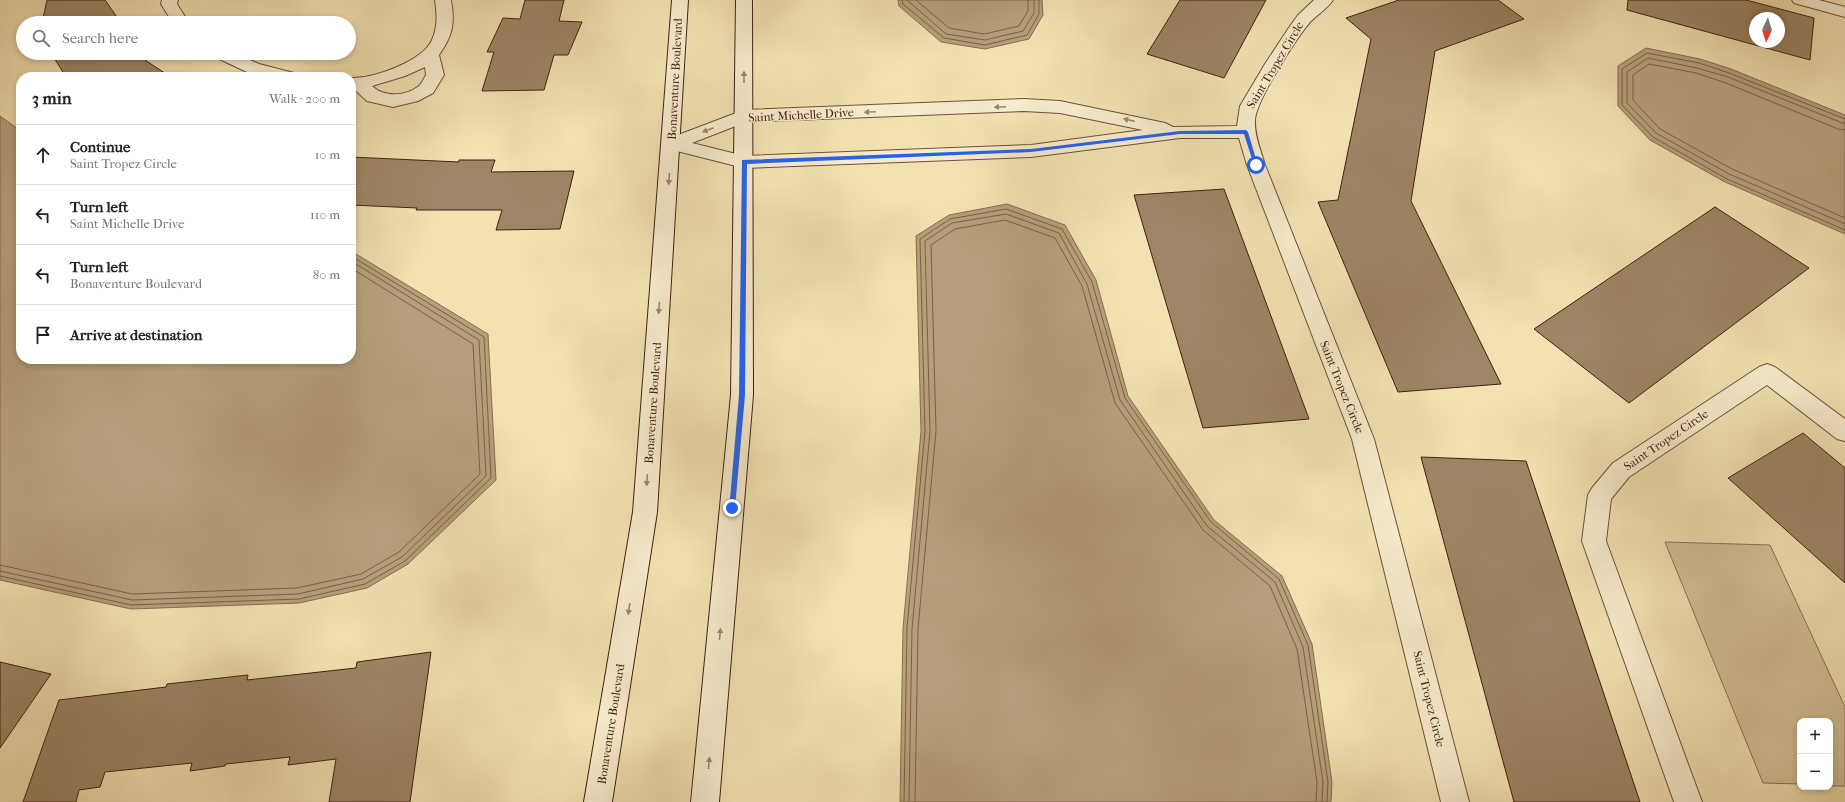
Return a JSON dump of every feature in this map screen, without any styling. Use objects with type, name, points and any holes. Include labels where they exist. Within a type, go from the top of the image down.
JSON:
[{"type":"street","points":[[170,0],[169,4],[177,16]]},
{"type":"street","points":[[356,84],[400,72],[431,56],[441,42],[447,15],[443,0]]},
{"type":"street","name":"Bonaventure Boulevard","points":[[598,802],[645,512],[680,0]]},
{"type":"street","points":[[705,802],[742,395],[744,0]]},
{"type":"street","name":"Saint Tropez Circle","points":[[1325,0],[1316,5],[1300,22],[1249,106],[1246,115],[1246,132],[1262,180],[1362,439],[1455,802]]},
{"type":"street","points":[[1800,0],[1845,12]]},
{"type":"street","points":[[356,85],[373,97],[393,102],[412,97],[427,89],[435,75],[431,56]]},
{"type":"street","points":[[236,60],[253,68],[269,72]]},
{"type":"street","name":"Saint Michelle Drive","points":[[671,144],[744,116],[1031,106],[1060,107],[1180,132]]},
{"type":"street","name":"Saint Michelle Drive","points":[[671,144],[744,162],[1031,150],[1180,132],[1246,132]]},
{"type":"street","name":"Saint Tropez Circle","points":[[1688,802],[1594,541],[1600,495],[1621,470],[1767,373],[1845,432]]},
{"type":"shaded area","points":[[1665,542],[1770,545],[1845,707],[1845,786],[1833,786],[1833,718],[1797,718],[1797,784],[1763,783]]},
{"type":"water","points":[[898,0],[1042,0],[1043,15],[1029,39],[985,49],[941,42],[899,6]]},
{"type":"water","points":[[1646,48],[1700,59],[1731,69],[1845,115],[1845,234],[1725,182],[1650,140],[1618,106],[1618,66]]},
{"type":"water","points":[[0,116],[16,127],[16,364],[356,364],[356,254],[488,334],[496,480],[408,564],[367,588],[299,603],[131,609],[0,580]]},
{"type":"water","points":[[1007,204],[1065,225],[1096,280],[1128,396],[1214,520],[1282,576],[1312,644],[1332,782],[1331,802],[900,802],[903,628],[921,431],[916,236],[949,215]]},
{"type":"building","points":[[47,0],[105,0],[116,16],[44,16]]},
{"type":"building","points":[[525,0],[564,0],[559,21],[582,22],[568,55],[554,55],[544,90],[482,91],[494,52],[487,52],[503,18],[520,19]]},
{"type":"building","points":[[1180,0],[1266,0],[1224,78],[1147,54]]},
{"type":"building","points":[[1399,0],[1498,0],[1524,19],[1435,51],[1411,201],[1501,384],[1398,392],[1318,202],[1338,200],[1371,39],[1346,18]]},
{"type":"building","points":[[1628,0],[1746,0],[1814,18],[1810,60],[1766,48],[1785,48],[1785,12],[1749,12],[1749,43],[1627,10]]},
{"type":"building","points":[[55,60],[145,60],[163,72],[63,72]]},
{"type":"building","points":[[356,157],[459,162],[459,160],[495,160],[491,172],[574,171],[560,229],[496,230],[502,210],[416,210],[417,208],[356,205]]},
{"type":"building","points":[[1224,189],[1309,419],[1203,428],[1134,195]]},
{"type":"building","points":[[1715,207],[1809,268],[1629,403],[1534,329]]},
{"type":"building","points":[[1803,433],[1845,468],[1845,583],[1728,478]]},
{"type":"building","points":[[1421,457],[1526,461],[1640,802],[1514,802]]},
{"type":"building","points":[[431,652],[410,802],[329,802],[336,759],[288,765],[290,757],[226,764],[225,766],[190,771],[192,763],[105,772],[100,787],[79,790],[76,802],[23,802],[59,700],[166,687],[167,684],[248,675],[247,680],[356,668],[357,662]]},
{"type":"building","points":[[0,662],[51,674],[0,748]]},
{"type":"route","points":[[732,508],[742,395],[744,162],[1031,150],[1180,132],[1246,132],[1256,165]]}]
